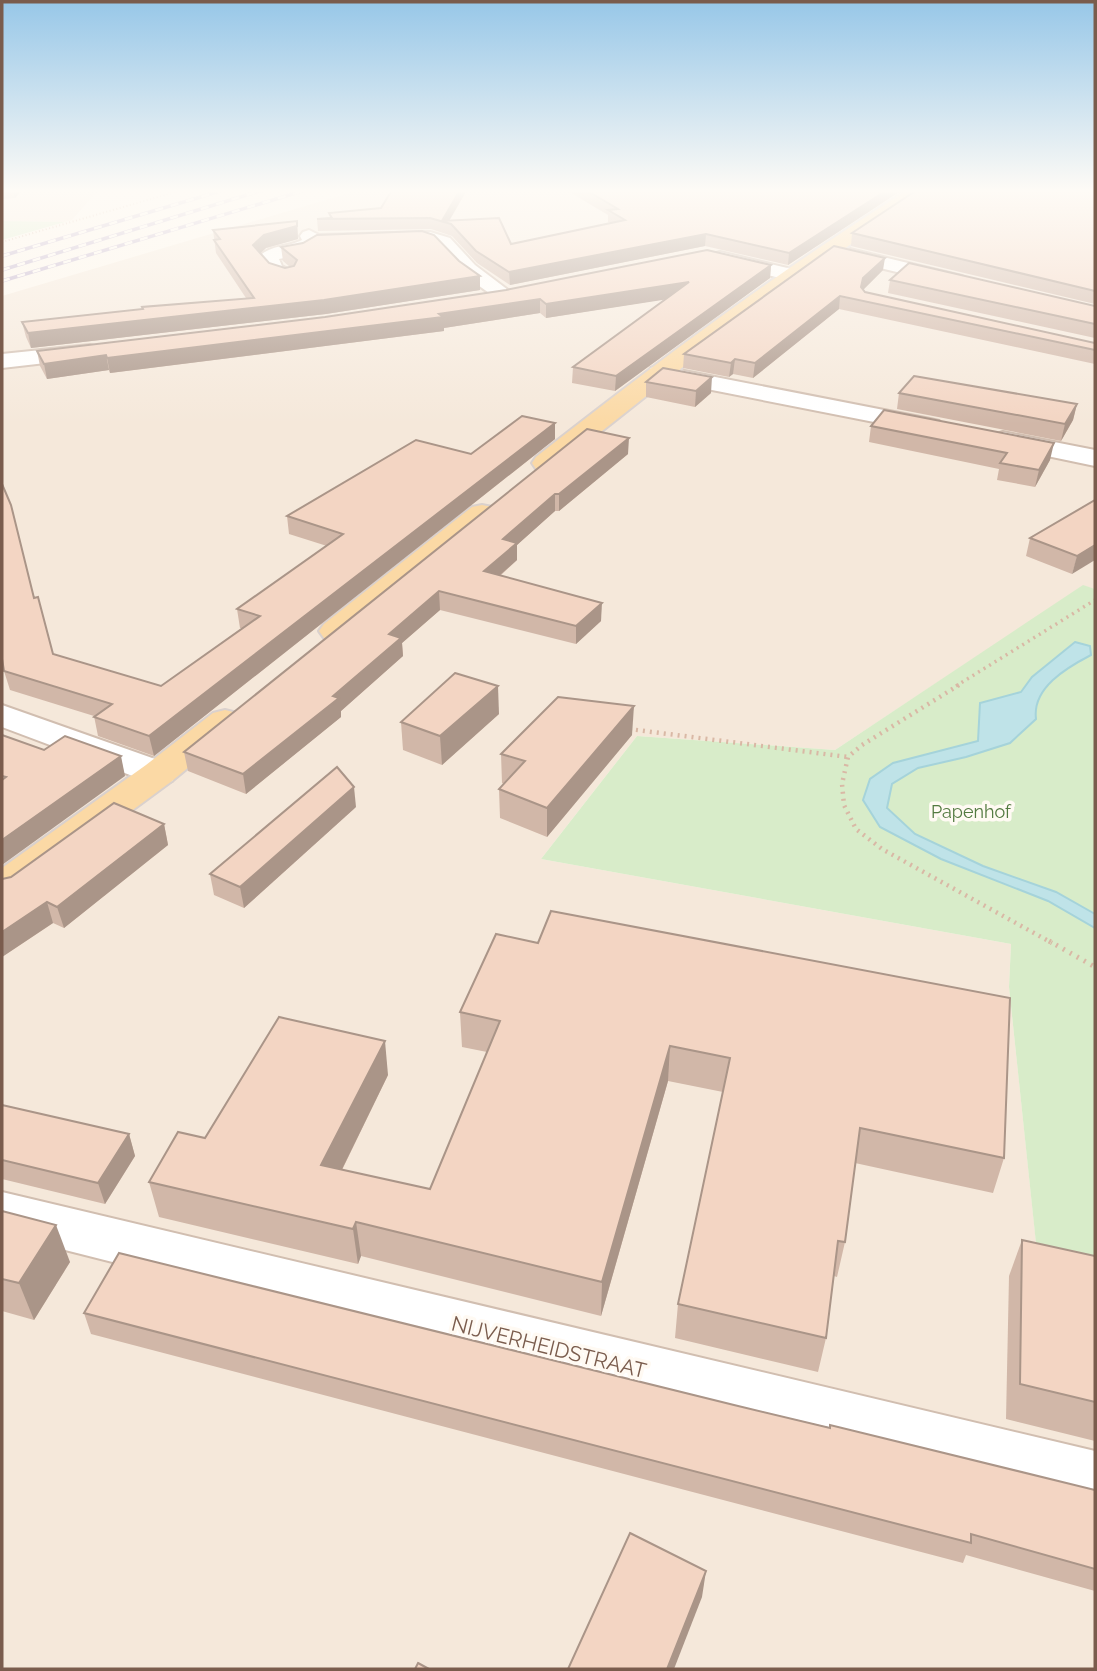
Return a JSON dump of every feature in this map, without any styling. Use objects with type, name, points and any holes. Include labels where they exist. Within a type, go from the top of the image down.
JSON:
[{"type":"main road","points":[[530,475],[657,373],[802,268]]},
{"type":"main road","points":[[317,646],[498,501]]},
{"type":"main road","points":[[2,887],[159,773],[243,705]]},
{"type":"street","points":[[273,268],[286,274]]},
{"type":"street","points":[[467,268],[506,296]]},
{"type":"street","points":[[762,268],[793,275]]},
{"type":"street","points":[[885,283],[900,268]]},
{"type":"street","points":[[905,268],[976,285]]},
{"type":"street","points":[[482,300],[531,291]]},
{"type":"street","points":[[2,360],[112,349]]},
{"type":"street","points":[[657,373],[958,431]]},
{"type":"street","points":[[986,436],[1095,458]]},
{"type":"street","points":[[2,715],[159,773]]},
{"type":"street","name":"NIJVERHEIDSTRAAT","points":[[2,1213],[1095,1481]]},
{"type":"path","points":[[1095,600],[862,745],[848,757],[842,784],[844,805],[856,829],[882,849],[1095,967]]},
{"type":"path","points":[[616,727],[848,757]]},
{"type":"shaded area","points":[[96,268],[1095,268],[1095,589],[1083,586],[835,750],[637,736],[541,859],[1011,944],[1009,987],[1037,1252],[1095,1266],[1095,1669],[2,1669],[2,296]]},
{"type":"green space","name":"Papenhof","points":[[1083,585],[1095,589],[1095,1266],[1037,1253],[1009,987],[1011,944],[541,859],[637,736],[835,750]]},
{"type":"water","points":[[1075,642],[1090,646],[1091,655],[1053,680],[1039,698],[1036,719],[1010,743],[918,768],[892,784],[887,808],[915,834],[983,866],[1056,892],[1095,914],[1095,928],[1048,901],[941,859],[880,827],[863,800],[870,779],[893,763],[978,741],[980,703],[1021,692],[1032,677]]},
{"type":"building","points":[[233,268],[469,268],[480,276],[324,300],[28,333],[22,322],[143,309],[142,307],[254,298]]},
{"type":"building","points":[[503,268],[530,268],[509,272]]},
{"type":"building","points":[[617,268],[767,268],[616,376],[573,367],[689,282],[546,304],[540,299],[439,314],[443,317],[107,358],[106,355],[44,364],[37,351],[325,317],[506,290]]},
{"type":"building","points":[[803,268],[874,268],[863,278],[861,287],[865,292],[1095,343],[1095,350],[840,296],[755,363],[735,359],[731,363],[684,354]]},
{"type":"building","points":[[903,268],[931,268],[1095,306],[1095,324],[890,280]]},
{"type":"building","points":[[999,268],[1095,268],[1095,291]]},
{"type":"building","points":[[663,368],[712,377],[696,391],[646,382]]},
{"type":"building","points":[[914,376],[1077,404],[1065,424],[899,393]]},
{"type":"building","points":[[884,410],[1054,443],[1039,470],[1000,463],[1007,453],[871,426]]},
{"type":"building","points":[[522,416],[555,423],[149,736],[94,717],[112,704],[4,671],[2,484],[11,505],[34,598],[38,597],[53,654],[161,686],[260,616],[237,609],[343,534],[287,516],[416,440],[471,454]]},
{"type":"building","points":[[587,429],[629,438],[559,494],[555,494],[503,539],[517,543],[484,571],[602,603],[576,626],[439,591],[389,634],[401,638],[333,696],[339,698],[243,774],[184,752]]},
{"type":"building","points":[[1095,500],[1095,545],[1077,556],[1030,538]]},
{"type":"building","points":[[455,673],[498,686],[440,736],[401,722]]},
{"type":"building","points":[[558,697],[634,706],[547,808],[499,789],[525,761],[501,754]]},
{"type":"building","points":[[2,735],[44,750],[65,736],[121,756],[2,840],[2,780],[6,777],[2,776]]},
{"type":"building","points":[[337,767],[354,787],[240,887],[210,874]]},
{"type":"building","points":[[114,803],[164,824],[57,907],[47,902],[2,932],[2,879],[11,877]]},
{"type":"building","points":[[551,911],[1010,998],[1004,1158],[860,1128],[845,1242],[838,1241],[826,1338],[678,1304],[730,1058],[670,1046],[602,1282],[356,1222],[353,1229],[149,1182],[178,1132],[205,1138],[279,1017],[385,1041],[321,1165],[430,1189],[500,1021],[460,1012],[496,934],[538,943]]},
{"type":"building","points":[[2,1105],[129,1134],[98,1183],[2,1160]]},
{"type":"building","points":[[2,1211],[56,1225],[19,1283],[2,1279]]},
{"type":"building","points":[[1022,1240],[1095,1256],[1095,1402],[1020,1384]]},
{"type":"building","points":[[119,1253],[734,1405],[830,1428],[830,1425],[1095,1490],[1095,1569],[971,1534],[971,1543],[84,1313]]},
{"type":"building","points":[[630,1533],[706,1571],[667,1669],[568,1669]]},
{"type":"building","points":[[418,1663],[429,1669],[415,1669]]},
{"type":"railway","points":[[2,270],[9,268]]},
{"type":"railway","points":[[2,281],[45,268]]}]
